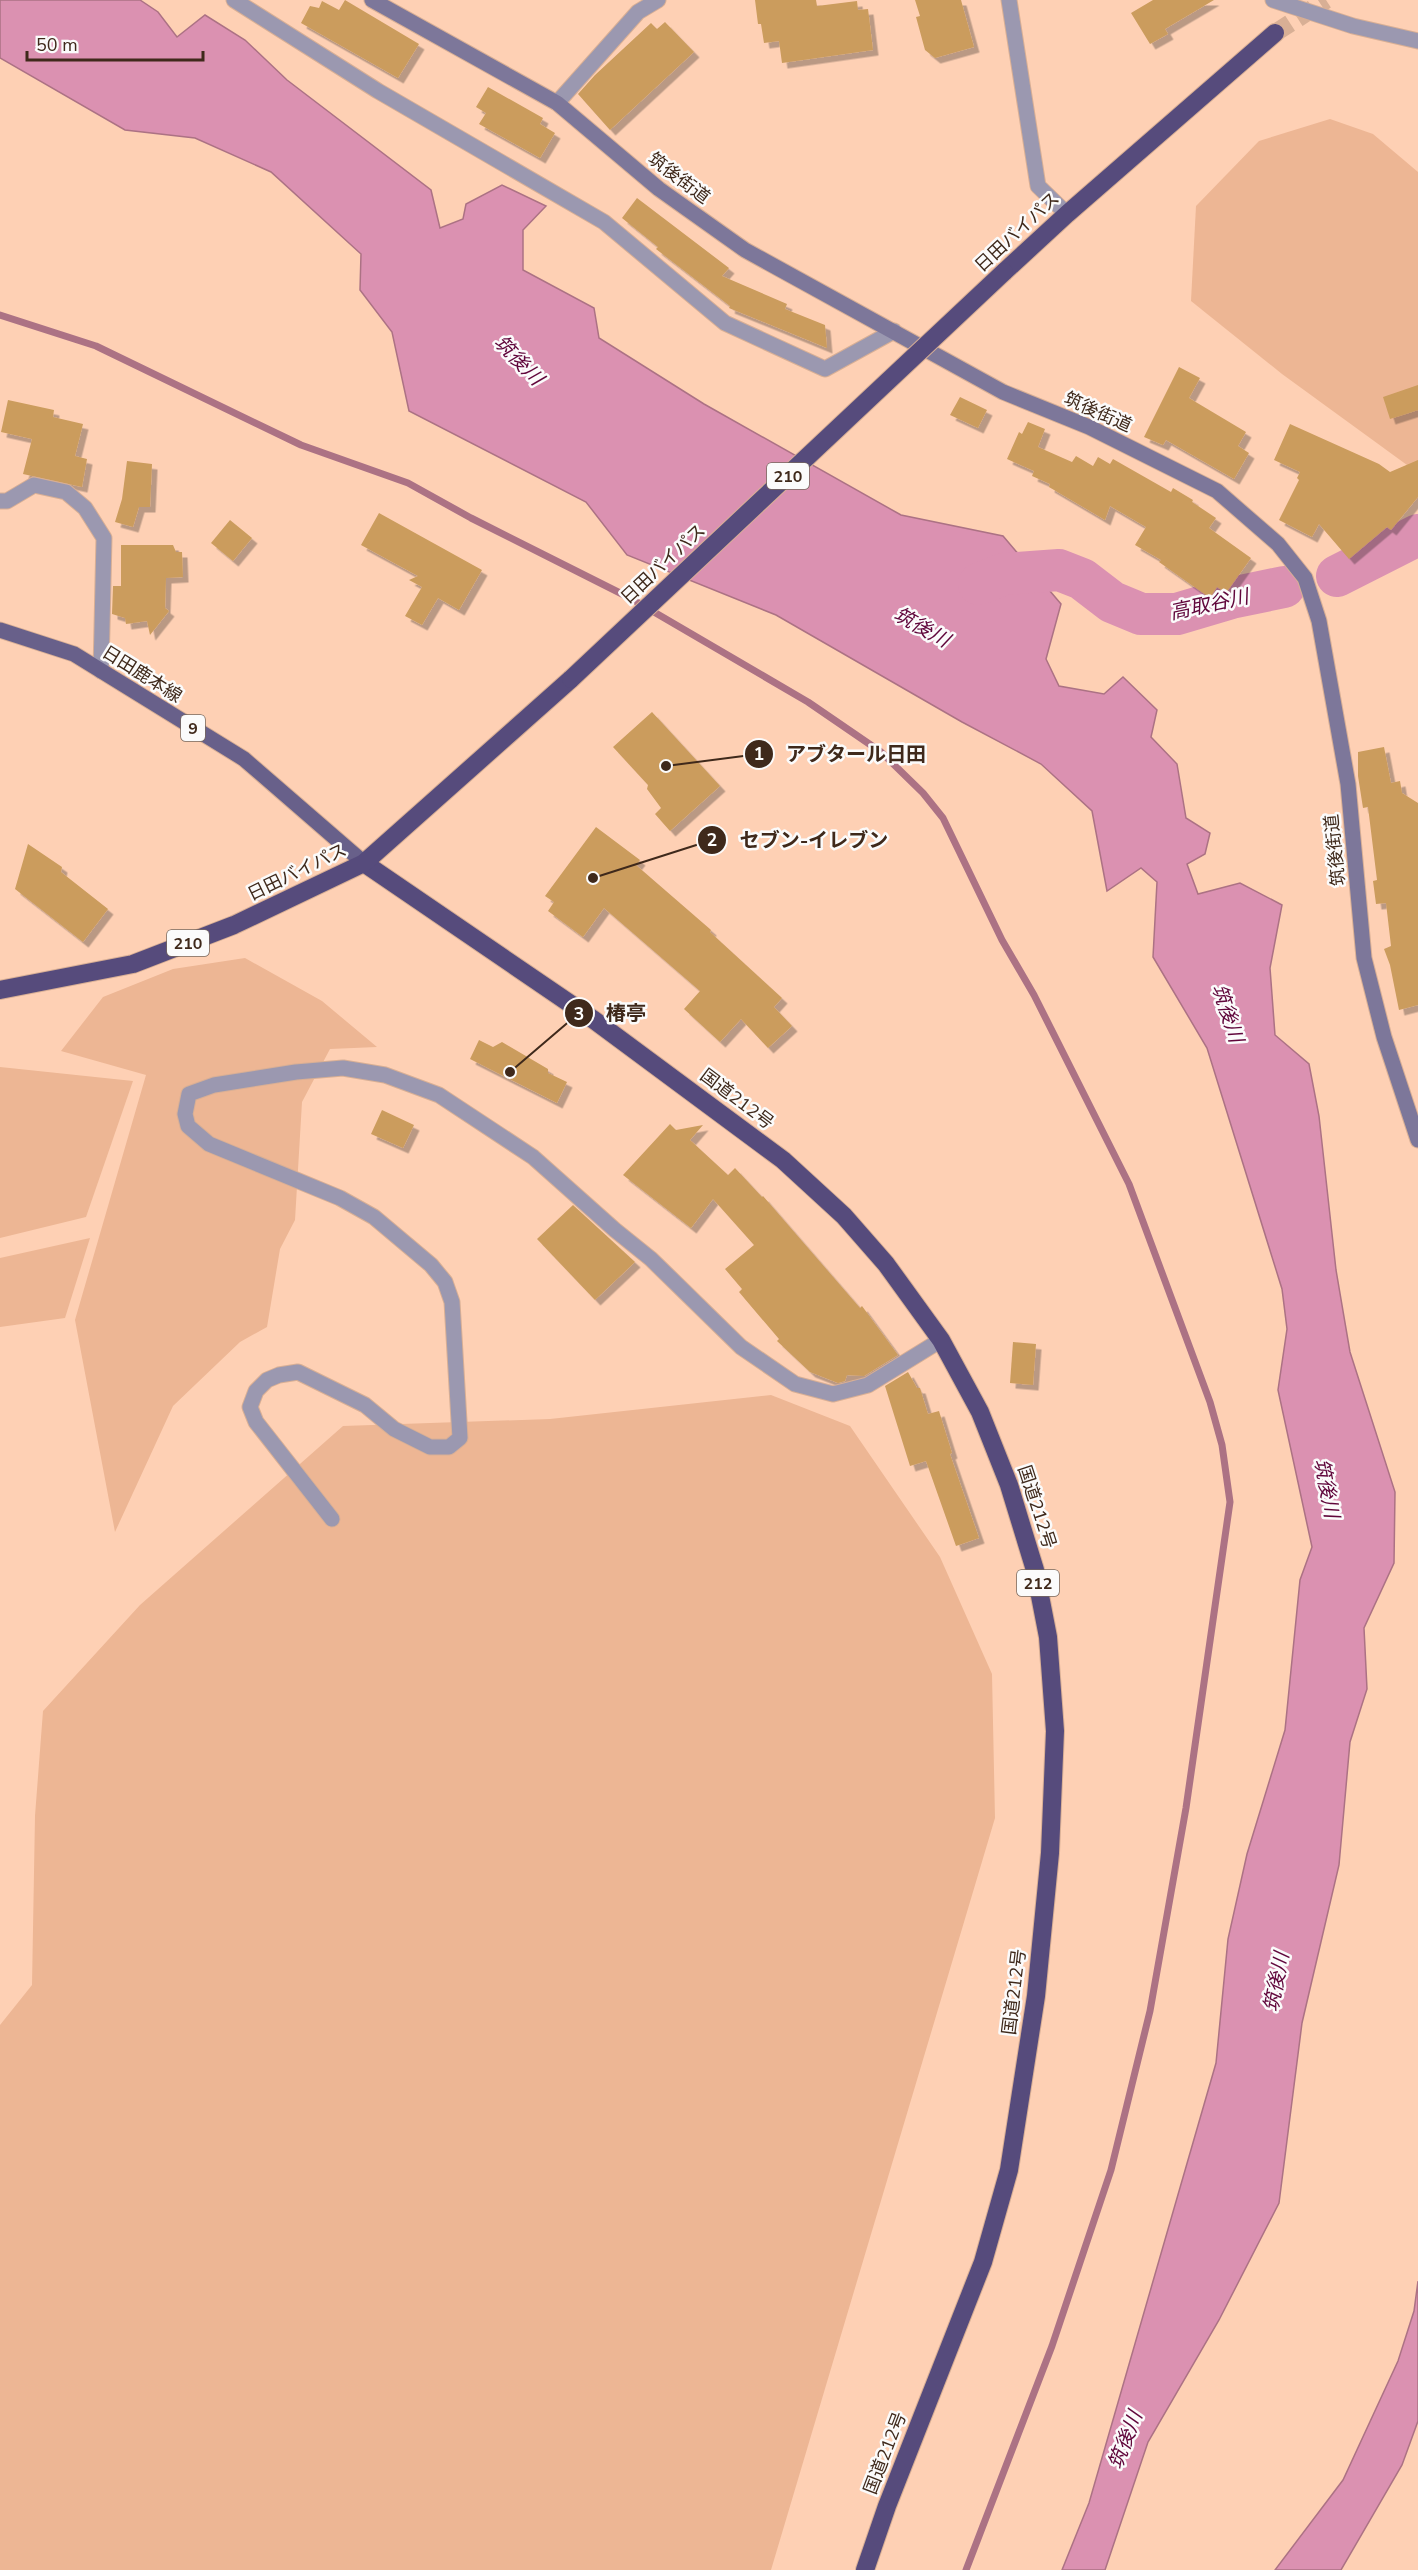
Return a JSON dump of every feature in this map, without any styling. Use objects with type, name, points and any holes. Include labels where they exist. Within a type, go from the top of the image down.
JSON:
[{"type":"highway","name":"日田バイパス","points":[[0,990],[133,964],[234,925],[364,863],[572,679],[1067,214],[1275,33]]},
{"type":"highway","name":"国道212号","points":[[364,863],[594,1020],[783,1160],[844,1216],[886,1264],[941,1340],[980,1412],[1009,1485],[1035,1570],[1048,1637],[1055,1731],[1050,1853],[1036,1996],[1009,2170],[982,2262],[887,2506],[865,2570]]},
{"type":"main road","name":"日田鹿本線","points":[[0,630],[74,654],[244,759],[364,863]]},
{"type":"street","points":[[234,0],[378,91],[604,222],[725,323],[825,369],[894,331]]},
{"type":"street","name":"筑後街道","points":[[372,0],[557,103],[659,189],[745,250],[1003,392],[1089,427],[1217,491],[1278,544],[1305,578],[1321,632],[1348,784],[1364,958],[1383,1038],[1418,1140]]},
{"type":"street","points":[[557,103],[638,12],[658,0]]},
{"type":"street","points":[[1009,0],[1038,186],[1067,214]]},
{"type":"street","points":[[1272,0],[1353,26],[1418,42]]},
{"type":"street","points":[[0,501],[7,501],[34,486],[66,492],[84,508],[104,538],[101,671]]},
{"type":"street","points":[[332,1520],[256,1422],[250,1407],[256,1391],[267,1380],[279,1374],[298,1372],[365,1405],[394,1428],[430,1447],[449,1447],[460,1438],[452,1302],[445,1282],[431,1266],[374,1217],[340,1198],[209,1144],[188,1126],[185,1114],[189,1094],[214,1085],[296,1072],[343,1068],[385,1075],[439,1095],[533,1157],[651,1259],[741,1347],[795,1384],[833,1394],[868,1385],[941,1340]]},
{"type":"shaded area","points":[[1330,119],[1373,134],[1418,172],[1418,473],[1282,374],[1191,301],[1196,206],[1259,141]]},
{"type":"shaded area","points":[[245,958],[322,1001],[377,1047],[330,1049],[302,1102],[295,1220],[280,1249],[267,1327],[240,1342],[173,1406],[115,1532],[75,1320],[146,1075],[61,1051],[103,997],[173,969]]},
{"type":"shaded area","points":[[0,1067],[133,1081],[86,1217],[0,1238]]},
{"type":"shaded area","points":[[90,1238],[65,1318],[0,1327],[0,1258]]},
{"type":"shaded area","points":[[771,1395],[850,1426],[940,1557],[992,1674],[995,1818],[771,2570],[0,2570],[0,2025],[32,1985],[35,1816],[43,1711],[140,1605],[343,1426],[550,1419]]},
{"type":"water","name":"筑後川","points":[[0,0],[140,0],[158,12],[177,37],[205,15],[245,40],[287,80],[431,190],[440,228],[463,219],[466,204],[502,185],[546,206],[523,230],[523,270],[594,308],[599,338],[704,404],[901,515],[1003,536],[1061,604],[1046,659],[1059,686],[1104,694],[1123,677],[1157,710],[1151,737],[1177,764],[1186,818],[1210,833],[1205,854],[1187,864],[1198,894],[1240,883],[1282,905],[1270,968],[1275,1035],[1309,1064],[1319,1116],[1336,1270],[1350,1352],[1395,1492],[1394,1563],[1364,1628],[1367,1689],[1350,1742],[1339,1865],[1302,2023],[1279,2203],[1219,2320],[1148,2442],[1105,2570],[1062,2570],[1089,2503],[1216,2063],[1228,1939],[1247,1854],[1285,1730],[1300,1580],[1312,1547],[1278,1390],[1287,1329],[1282,1289],[1207,1048],[1153,957],[1157,882],[1141,868],[1107,891],[1092,811],[1041,764],[962,722],[776,615],[627,555],[586,502],[409,411],[392,332],[360,290],[361,254],[271,172],[195,138],[125,130],[0,58]]},
{"type":"water","points":[[1418,2281],[1418,2421],[1402,2465],[1341,2570],[1275,2570],[1343,2480],[1398,2361],[1414,2311]]},
{"type":"building","points":[[345,0],[419,44],[398,78],[301,23],[310,6],[319,8],[322,1],[339,10]]},
{"type":"building","points":[[755,0],[816,0],[817,6],[857,1],[858,10],[868,9],[873,50],[782,63],[779,41],[764,43],[761,24],[758,24]]},
{"type":"building","points":[[915,0],[961,0],[974,47],[935,58],[925,50],[916,17],[920,16]]},
{"type":"building","points":[[1153,0],[1214,0],[1165,29],[1168,34],[1150,44],[1131,13]]},
{"type":"building","points":[[665,22],[694,52],[610,130],[578,94],[651,23],[657,29]]},
{"type":"building","points":[[488,87],[543,118],[540,124],[555,133],[540,158],[479,124],[486,113],[476,107]]},
{"type":"building","points":[[637,198],[729,268],[722,276],[787,304],[785,309],[825,325],[827,348],[729,308],[730,306],[656,249],[658,247],[622,218]]},
{"type":"building","points":[[1179,367],[1200,378],[1189,398],[1246,432],[1238,446],[1249,453],[1234,479],[1166,440],[1163,445],[1144,437]]},
{"type":"building","points":[[1418,385],[1418,410],[1390,419],[1383,397]]},
{"type":"building","points":[[960,397],[987,410],[978,428],[950,415]]},
{"type":"building","points":[[8,400],[54,410],[53,417],[83,424],[75,456],[87,459],[82,487],[23,474],[32,439],[1,432]]},
{"type":"building","points":[[1028,422],[1045,429],[1038,447],[1072,462],[1076,456],[1093,466],[1098,457],[1110,464],[1113,459],[1171,492],[1173,488],[1216,518],[1209,528],[1251,558],[1226,593],[1217,587],[1210,598],[1159,562],[1161,560],[1135,545],[1146,527],[1110,506],[1105,520],[1049,487],[1050,484],[1032,476],[1034,471],[1007,459],[1019,432],[1022,434]]},
{"type":"building","points":[[1290,424],[1379,464],[1390,472],[1418,460],[1418,497],[1391,530],[1387,527],[1349,559],[1319,524],[1312,537],[1279,520],[1299,480],[1297,478],[1300,472],[1274,460]]},
{"type":"building","points":[[127,461],[152,464],[150,507],[139,507],[133,527],[115,522],[122,499]]},
{"type":"building","points":[[379,513],[482,570],[459,610],[438,598],[422,625],[405,616],[422,587],[409,580],[418,576],[361,545]]},
{"type":"building","points":[[230,520],[252,538],[233,561],[211,543]]},
{"type":"building","points":[[121,545],[173,545],[176,552],[182,552],[183,577],[166,578],[165,608],[169,611],[150,635],[147,621],[126,624],[125,618],[112,614],[113,586],[121,586]]},
{"type":"building","points":[[652,712],[720,786],[670,831],[655,814],[661,808],[647,789],[648,785],[613,747]]},
{"type":"building","points":[[1384,747],[1391,783],[1400,781],[1402,793],[1418,803],[1418,1005],[1399,1010],[1390,965],[1384,949],[1391,946],[1386,903],[1376,904],[1373,881],[1377,880],[1368,807],[1363,808],[1358,776],[1358,752]]},
{"type":"building","points":[[596,827],[640,860],[636,865],[711,930],[710,932],[782,998],[774,1007],[792,1026],[768,1048],[741,1019],[720,1042],[684,1009],[700,991],[604,908],[583,937],[548,911],[554,902],[545,896]]},
{"type":"building","points":[[28,844],[62,867],[61,872],[108,909],[83,942],[15,889]]},
{"type":"building","points":[[479,1040],[493,1047],[502,1042],[548,1069],[548,1073],[567,1082],[557,1103],[470,1059]]},
{"type":"building","points":[[382,1110],[414,1125],[403,1148],[371,1134]]},
{"type":"building","points":[[670,1124],[676,1130],[703,1125],[690,1140],[728,1175],[735,1168],[763,1196],[860,1308],[862,1306],[898,1355],[864,1376],[847,1375],[845,1381],[838,1383],[810,1372],[777,1341],[779,1339],[739,1292],[742,1289],[725,1269],[754,1245],[713,1199],[691,1228],[623,1175]]},
{"type":"building","points":[[573,1205],[635,1262],[595,1300],[537,1239]]},
{"type":"building","points":[[1013,1342],[1036,1344],[1033,1385],[1010,1383]]},
{"type":"building","points":[[908,1372],[917,1388],[920,1388],[928,1414],[939,1411],[952,1453],[950,1454],[979,1538],[956,1546],[926,1461],[910,1466],[885,1386]]},
{"type":"waterway","points":[[0,315],[96,346],[301,445],[408,483],[471,518],[630,598],[808,702],[881,752],[923,793],[943,818],[1002,940],[1034,995],[1129,1184],[1210,1402],[1222,1445],[1230,1502],[1186,1808],[1150,2011],[1111,2170],[1052,2346],[966,2570]]},
{"type":"waterway","name":"高取谷川","points":[[1337,576],[1418,535]]},
{"type":"waterway","name":"高取谷川","points":[[979,584],[1004,574],[1059,570],[1082,579],[1112,602],[1141,614],[1177,614],[1231,598],[1284,587]]},
{"type":"tunnel","points":[[1275,33],[1326,0]]},
{"type":"place","name":"アブタール日田","points":[[666,766]]},
{"type":"place","name":"セブン-イレブン","points":[[593,878]]},
{"type":"place","name":"椿亭","points":[[510,1072]]}]
